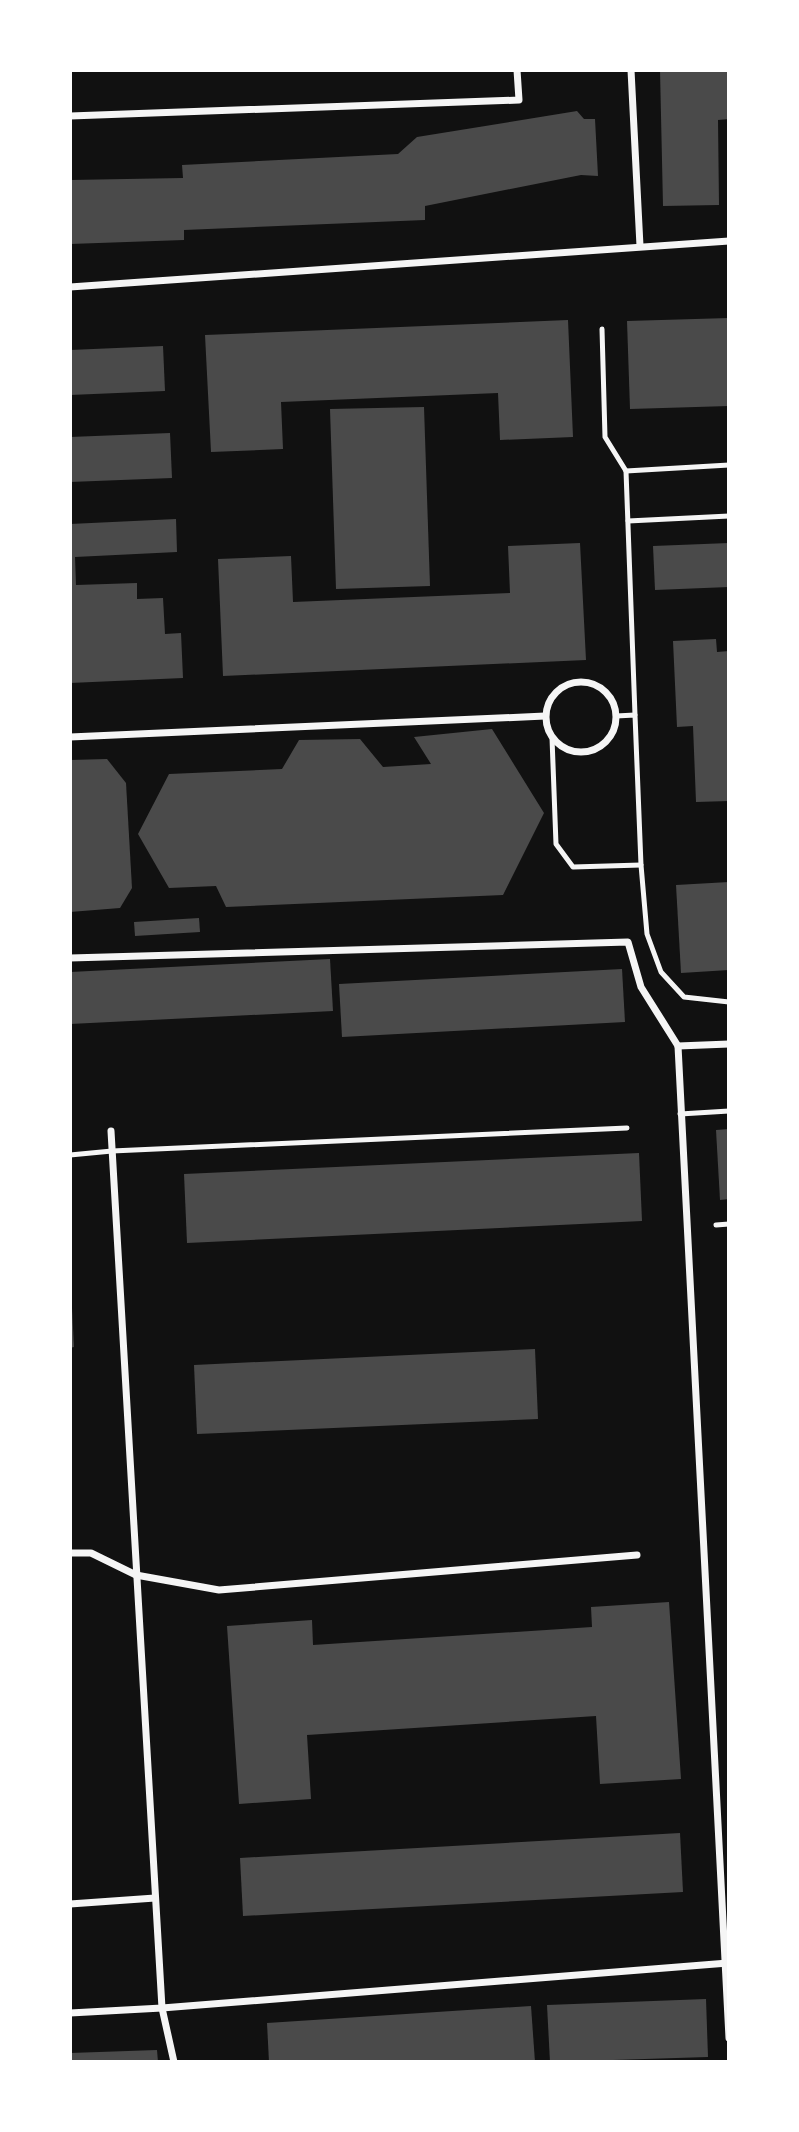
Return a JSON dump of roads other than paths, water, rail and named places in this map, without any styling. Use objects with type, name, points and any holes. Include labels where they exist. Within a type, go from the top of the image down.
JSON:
[{"type":"street","points":[[70,116],[519,100],[517,70]]},
{"type":"street","points":[[631,70],[640,246]]},
{"type":"street","points":[[70,287],[729,241]]},
{"type":"street","points":[[589,683],[609,696],[617,716],[613,734],[597,749],[571,752],[552,738],[545,716],[550,700],[562,687],[589,683]]},
{"type":"street","points":[[70,737],[545,716]]},
{"type":"street","points":[[70,958],[628,942],[641,987],[678,1046],[729,2038]]},
{"type":"street","points":[[678,1046],[729,1044]]},
{"type":"street","points":[[111,1131],[162,2008],[174,2062]]},
{"type":"street","points":[[70,1553],[91,1553],[136,1575],[219,1590],[637,1555]]},
{"type":"street","points":[[70,1904],[155,1898]]},
{"type":"street","points":[[70,2013],[727,1963]]},
{"type":"lane","points":[[602,328],[605,438],[626,471],[641,865],[647,934],[661,972],[684,998],[729,1002]]},
{"type":"lane","points":[[626,471],[729,466]]},
{"type":"lane","points":[[628,521],[729,516]]},
{"type":"lane","points":[[617,716],[635,715]]},
{"type":"lane","points":[[552,738],[556,844],[573,867],[641,865]]},
{"type":"lane","points":[[680,1114],[729,1111]]},
{"type":"lane","points":[[70,1155],[627,1128]]},
{"type":"lane","points":[[716,1225],[729,1224]]}]
